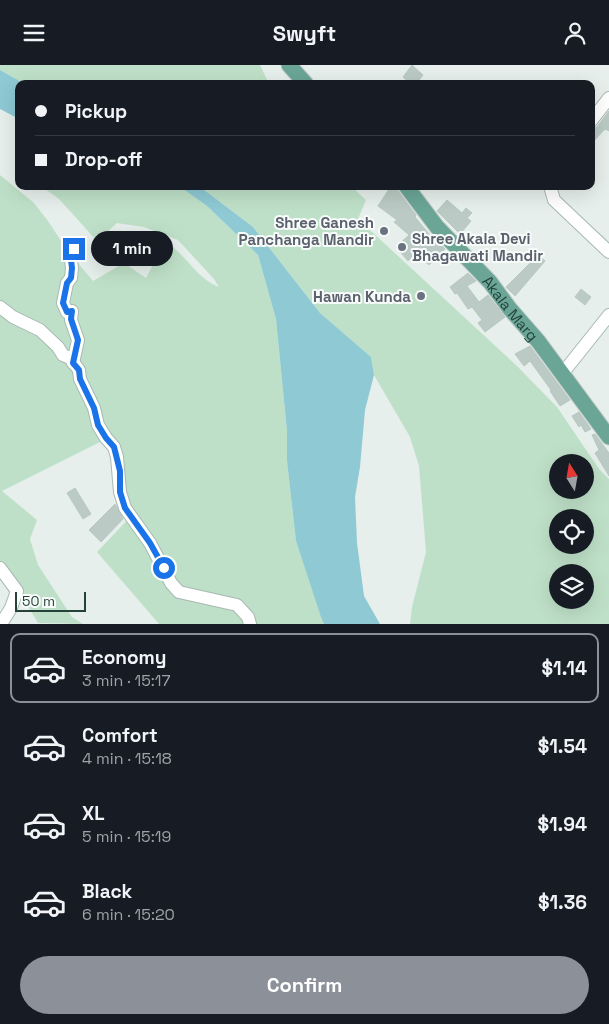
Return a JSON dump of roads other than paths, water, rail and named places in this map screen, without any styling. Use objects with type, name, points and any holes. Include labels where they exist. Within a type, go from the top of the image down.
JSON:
[{"type":"main road","points":[[289,65],[302,80]]},
{"type":"main road","name":"Akala Marg","points":[[409,190],[438,227],[490,282],[510,309],[538,341],[609,437]]},
{"type":"street","points":[[595,116],[609,99]]},
{"type":"street","points":[[551,190],[554,200],[609,252]]},
{"type":"street","points":[[73,363],[78,340],[71,319],[72,311],[67,312],[63,303],[67,283],[71,278],[70,252],[74,249]]},
{"type":"street","points":[[0,307],[13,317],[40,330],[58,347],[63,355],[70,358],[79,370],[80,379],[94,408],[98,425],[114,447],[120,471],[120,492],[125,508],[150,543],[171,583],[179,592],[237,605],[248,617],[250,624]]},
{"type":"street","points":[[562,374],[609,315]]},
{"type":"street","points":[[0,568],[17,591],[11,608],[0,624]]},
{"type":"water","points":[[0,70],[18,80],[15,80],[15,117],[0,109]]},
{"type":"water","points":[[185,190],[204,190],[253,227],[320,313],[371,357],[374,375],[365,410],[360,467],[355,497],[357,543],[364,596],[380,624],[324,624],[321,617],[296,541],[287,461],[287,431],[276,319],[258,255],[207,206]]},
{"type":"place","name":"Shree Ganesh Panchanga Mandir","points":[[384,231]]},
{"type":"place","name":"Shree Akala Devi Bhagawati Mandir","points":[[402,247]]},
{"type":"place","name":"Hawan Kunda","points":[[421,296]]}]
